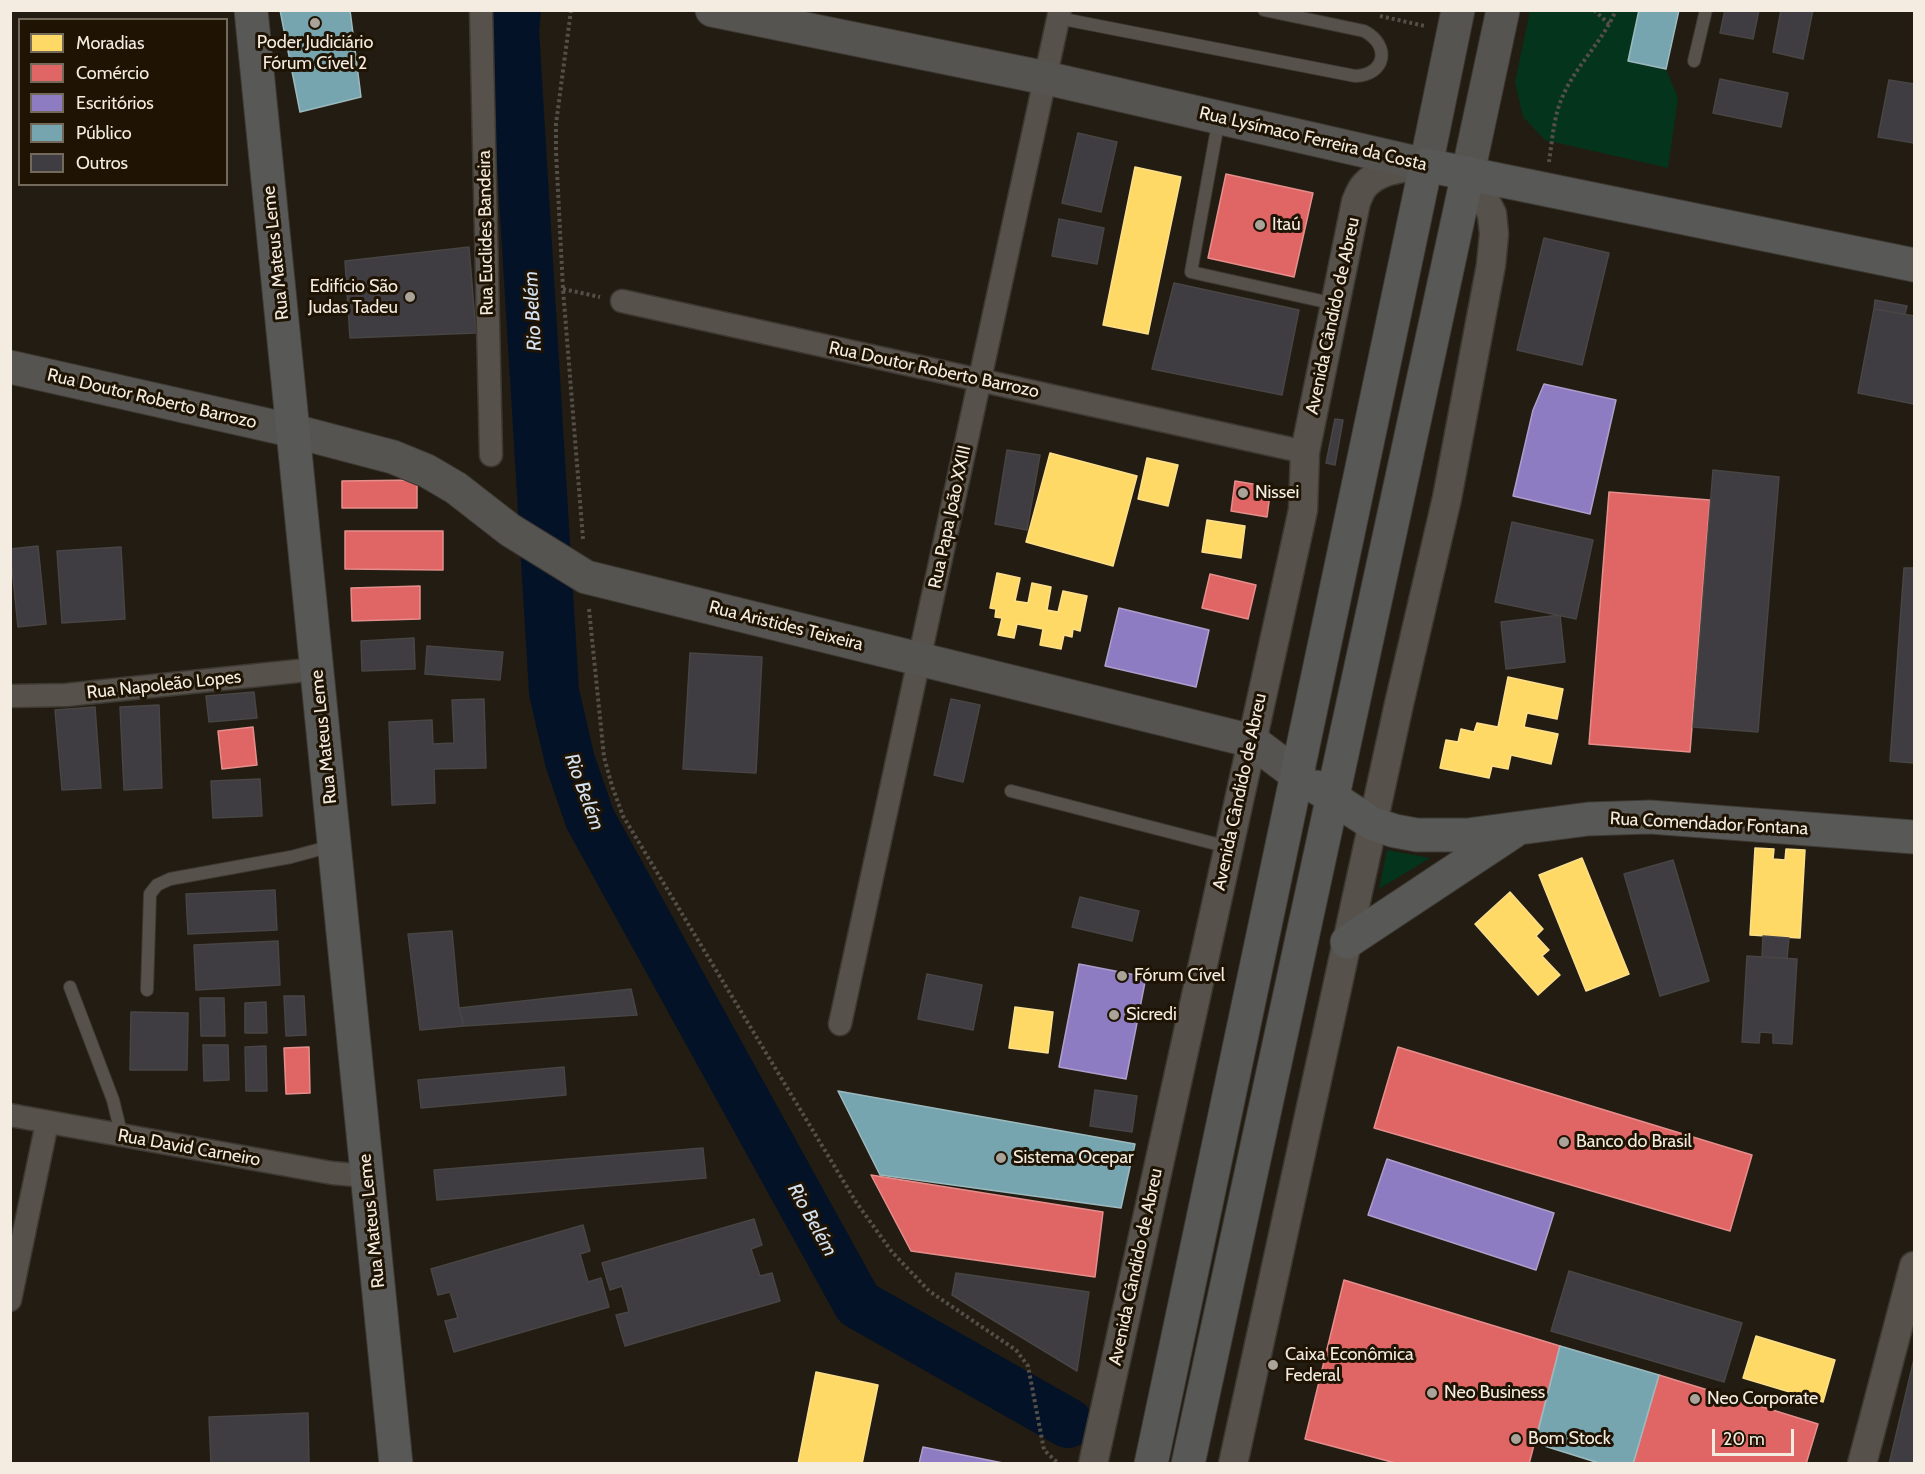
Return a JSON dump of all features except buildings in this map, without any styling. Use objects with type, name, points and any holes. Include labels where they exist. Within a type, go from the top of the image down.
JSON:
[{"type":"main road","name":"Rua Mateus Leme","points":[[251,10],[396,1464]]},
{"type":"main road","name":"Rua Lysímaco Ferreira da Costa","points":[[712,10],[761,15],[1426,165],[1914,265]]},
{"type":"main road","points":[[1192,1462],[1503,10]]},
{"type":"main road","points":[[1151,1464],[1456,22]]},
{"type":"main road","name":"Rua Doutor Roberto Barrozo","points":[[10,367],[294,431]]},
{"type":"main road","name":"Rua Aristides Teixeira","points":[[294,431],[382,454],[428,471],[510,530],[586,577],[1252,741],[1297,775]]},
{"type":"main road","name":"Rua Comendador Fontana","points":[[1297,775],[1373,824],[1395,831],[1439,836],[1518,829],[1588,819],[1650,817],[1914,837]]},
{"type":"main road","points":[[1347,942],[1518,829]]},
{"type":"street","name":"Rua Euclides Bandeira","points":[[481,10],[491,455]]},
{"type":"street","name":"Rua Papa João XXIII","points":[[840,1024],[1059,14]]},
{"type":"street","name":"Avenida Cândido de Abreu","points":[[1093,1464],[1303,510],[1305,452],[1356,202],[1364,186],[1380,174],[1396,169],[1426,165]]},
{"type":"street","points":[[1233,1464],[1447,498],[1491,265],[1494,234],[1492,214],[1479,188],[1468,173]]},
{"type":"street","name":"Rua Doutor Roberto Barrozo","points":[[622,301],[1305,452]]},
{"type":"street","name":"Rua Napoleão Lopes","points":[[10,696],[66,695],[317,669]]},
{"type":"street","name":"Rua David Carneiro","points":[[10,1115],[332,1173],[368,1176]]},
{"type":"street","points":[[10,1300],[47,1122]]},
{"type":"street","points":[[1862,1464],[1914,1266]]},
{"type":"lane","points":[[1059,14],[1355,76],[1365,76],[1374,71],[1380,63],[1382,53],[1380,43],[1373,35],[1364,31],[1264,10]]},
{"type":"lane","points":[[1694,61],[1706,10]]},
{"type":"lane","points":[[1219,117],[1191,272],[1335,304]]},
{"type":"lane","points":[[1011,791],[1228,847]]},
{"type":"lane","points":[[147,990],[150,894],[157,885],[170,879],[291,857],[334,845]]},
{"type":"lane","points":[[70,987],[113,1100],[122,1137]]},
{"type":"path","points":[[571,10],[556,124],[556,151],[563,289],[583,538]]},
{"type":"path","points":[[1594,10],[1609,24]]},
{"type":"path","points":[[1543,189],[1561,99],[1571,80],[1602,38],[1616,10]]},
{"type":"path","points":[[1375,15],[1456,22]]},
{"type":"path","points":[[563,289],[622,301]]},
{"type":"path","points":[[588,599],[604,757],[623,816],[856,1202],[892,1252],[928,1291],[1016,1350],[1028,1365],[1044,1450],[1059,1464]]},
{"type":"green space","points":[[1530,11],[1639,11],[1628,61],[1666,69],[1678,98],[1668,168],[1545,140],[1523,117],[1515,82]]},
{"type":"green space","points":[[1387,850],[1430,858],[1379,889]]},
{"type":"waterway","name":"Rio Belém","points":[[516,10],[514,31],[554,692],[570,761],[590,819],[858,1304],[1068,1423]]},
{"type":"place","name":"Poder Judiciário Fórum Cível 2","points":[[315,23]]},
{"type":"place","name":"Itaú","points":[[1260,225]]},
{"type":"place","name":"Edifício São Judas Tadeu","points":[[410,297]]},
{"type":"place","name":"Nissei","points":[[1243,493]]},
{"type":"place","name":"Fórum Cível","points":[[1122,976]]},
{"type":"place","name":"Sicredi","points":[[1114,1015]]},
{"type":"place","name":"Banco do Brasil","points":[[1564,1142]]},
{"type":"place","name":"Sistema Ocepar","points":[[1001,1158]]},
{"type":"place","name":"Caixa Econômica Federal","points":[[1273,1365]]},
{"type":"place","name":"Neo Business","points":[[1432,1393]]},
{"type":"place","name":"Neo Corporate","points":[[1695,1399]]},
{"type":"place","name":"Bom Stock","points":[[1516,1439]]}]
